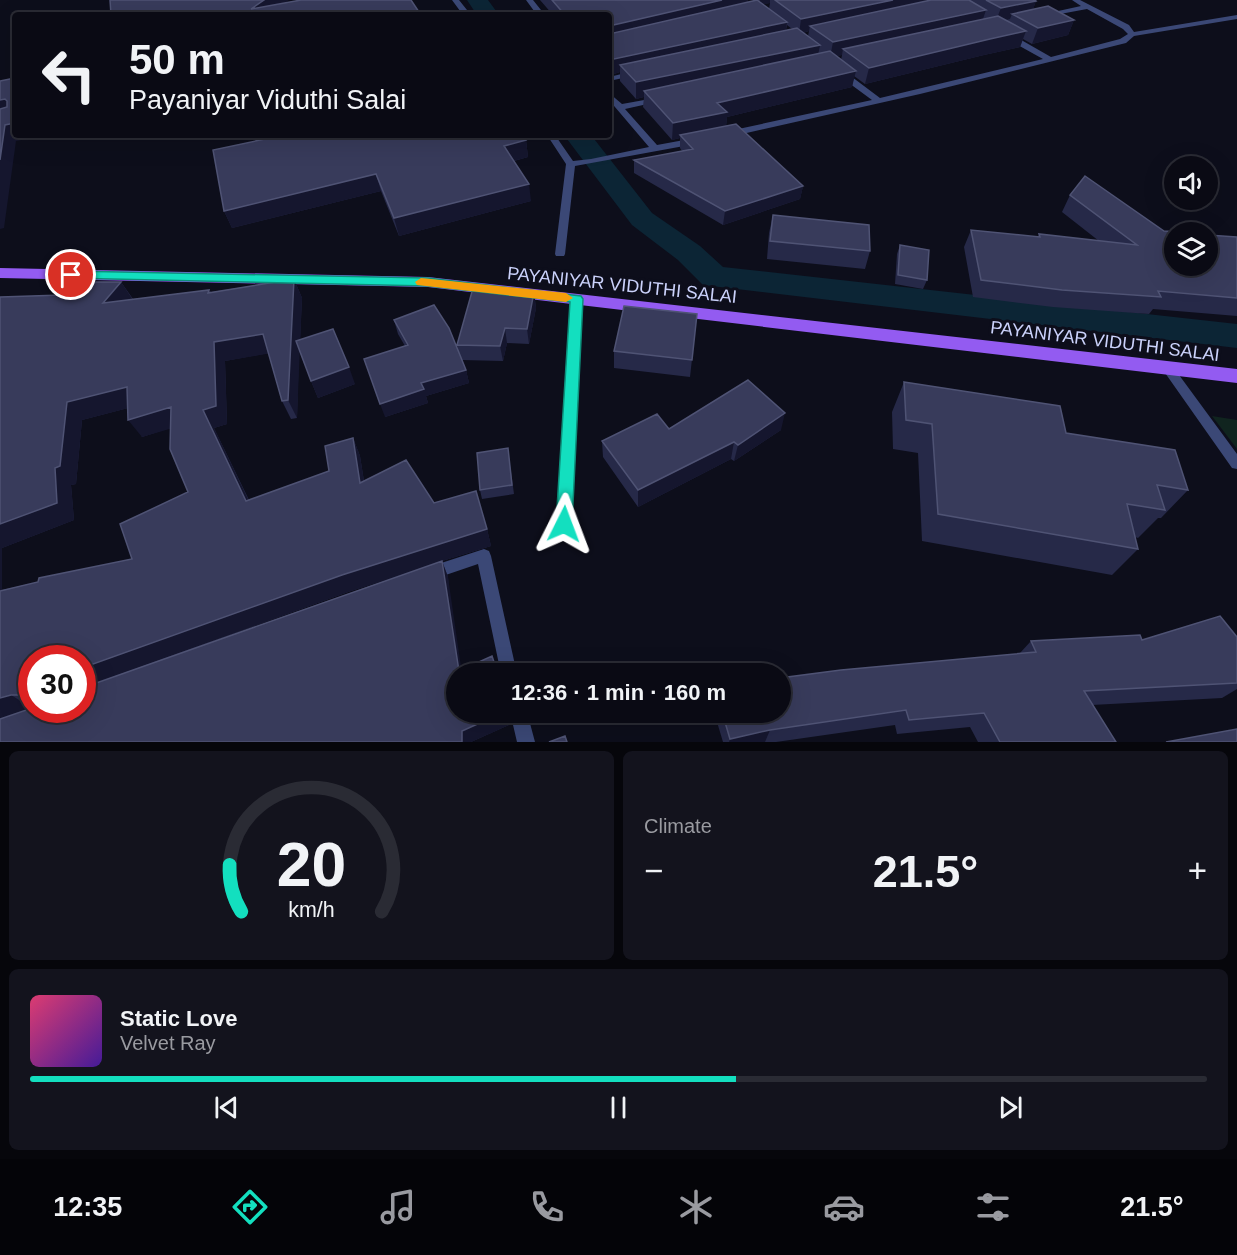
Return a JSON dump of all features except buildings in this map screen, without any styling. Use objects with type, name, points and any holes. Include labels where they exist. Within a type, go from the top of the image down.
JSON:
[{"type":"main road","name":"PAYANIYAR VIDUTHI SALAI","points":[[0,273],[428,282],[1237,376]]},
{"type":"street","points":[[455,0],[465,12]]},
{"type":"street","points":[[529,0],[539,12]]},
{"type":"street","points":[[1075,0],[1126,27],[1132,34]]},
{"type":"street","points":[[1034,17],[1087,7]]},
{"type":"street","points":[[724,135],[879,101],[1123,41],[1132,34],[1237,18]]},
{"type":"street","points":[[1001,31],[1048,59]]},
{"type":"street","points":[[835,68],[879,101]]},
{"type":"street","points":[[612,78],[644,71]]},
{"type":"street","points":[[612,97],[655,148]]},
{"type":"street","points":[[621,107],[666,97]]},
{"type":"street","points":[[553,138],[571,164],[560,254]]},
{"type":"street","points":[[571,164],[702,140]]},
{"type":"street","points":[[564,524],[576,299]]},
{"type":"street","points":[[1167,367],[1237,464]]},
{"type":"street","points":[[418,578],[484,556],[507,663]]},
{"type":"street","points":[[521,723],[526,742]]},
{"type":"green space","points":[[1212,416],[1237,420],[1237,449]]},
{"type":"waterway","points":[[477,0],[486,12]]},
{"type":"waterway","points":[[579,138],[642,219],[689,253],[714,277],[1237,336]]},
{"type":"slow traffic","points":[[421,282],[566,298]]},
{"type":"route","points":[[71,275],[428,282],[576,299],[564,524]]}]
